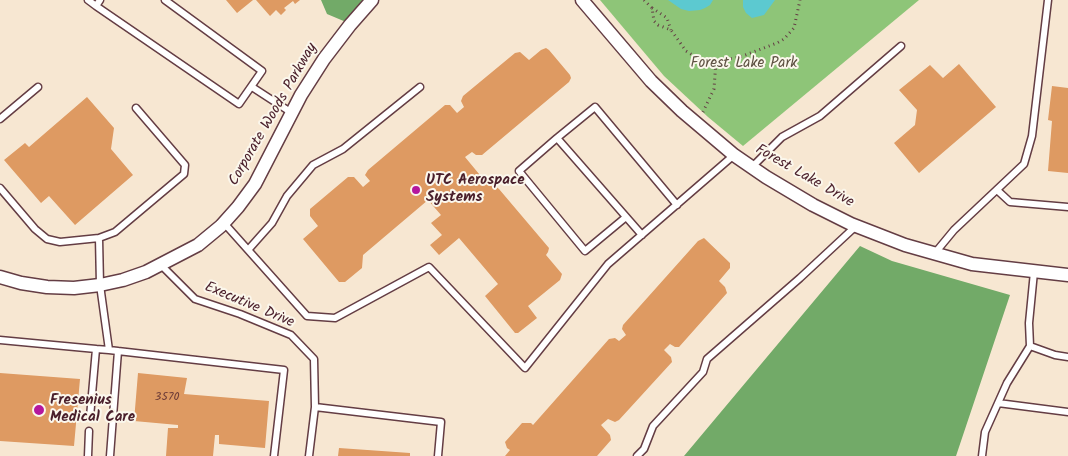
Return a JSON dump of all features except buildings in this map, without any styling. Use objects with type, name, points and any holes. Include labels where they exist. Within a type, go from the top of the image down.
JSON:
[{"type":"street","name":"Corporate Woods Parkway","points":[[0,277],[20,283],[47,287],[74,288],[100,285],[123,280],[161,265],[198,245],[224,223],[255,184],[292,113],[324,59],[372,0]]},
{"type":"street","name":"Forest Lake Drive","points":[[582,0],[651,81],[696,124],[734,155],[813,205],[856,226],[905,244],[972,264],[1068,275]]},
{"type":"lane","points":[[88,0],[98,3],[239,104],[262,71],[165,0]]},
{"type":"lane","points":[[935,253],[954,230],[1024,164],[1032,136],[1048,0]]},
{"type":"lane","points":[[752,167],[782,137],[820,116],[901,46]]},
{"type":"lane","points":[[0,119],[38,87]]},
{"type":"lane","points":[[252,87],[292,113]]},
{"type":"lane","points":[[248,250],[272,223],[287,196],[312,165],[344,150],[420,87]]},
{"type":"lane","points":[[626,217],[585,250],[519,171],[595,107],[677,205]]},
{"type":"lane","points":[[0,188],[36,229],[47,238],[60,242],[99,238],[115,232],[184,174],[185,165],[136,108]]},
{"type":"lane","points":[[557,138],[642,235]]},
{"type":"lane","points":[[224,223],[307,316],[335,318],[429,267],[525,368],[608,264],[734,155]]},
{"type":"lane","points":[[997,190],[1010,202],[1068,207]]},
{"type":"lane","points":[[637,456],[644,449],[653,426],[703,372],[707,359],[800,278],[856,226]]},
{"type":"lane","points":[[99,238],[100,285],[109,350]]},
{"type":"lane","name":"Executive Drive","points":[[161,265],[195,299],[240,314],[291,335],[314,359],[315,407],[310,456]]},
{"type":"lane","points":[[982,456],[985,432],[1007,383],[1030,346],[1029,323],[1034,272]]},
{"type":"lane","points":[[0,340],[109,350],[284,370],[274,456]]},
{"type":"lane","points":[[1030,346],[1055,355],[1068,357]]},
{"type":"lane","points":[[90,417],[96,349]]},
{"type":"lane","points":[[110,456],[118,351]]},
{"type":"lane","points":[[998,403],[1068,412]]},
{"type":"lane","points":[[315,407],[441,422],[438,456]]},
{"type":"lane","points":[[88,456],[89,432]]},
{"type":"path","points":[[644,0],[652,8],[663,13],[671,30],[686,51],[699,59],[716,61],[740,58],[777,43],[784,38],[794,28],[800,0]]},
{"type":"path","points":[[652,8],[654,21],[658,25],[671,30]]},
{"type":"path","points":[[696,124],[714,89],[716,61]]},
{"type":"green space","points":[[321,0],[367,0],[346,22],[327,14]]},
{"type":"green space","name":"Forest Lake Park","points":[[600,0],[919,0],[743,146],[708,117],[664,76]]},
{"type":"green space","points":[[860,246],[892,261],[1010,295],[956,456],[684,456]]},
{"type":"water","points":[[668,0],[713,0],[705,8],[689,11],[681,9]]},
{"type":"water","points":[[743,0],[775,0],[764,15],[752,18],[743,7]]},
{"type":"place","name":"UTC Aerospace Systems","points":[[416,190]]},
{"type":"place","name":"Fresenius Medical Care","points":[[39,410]]}]
